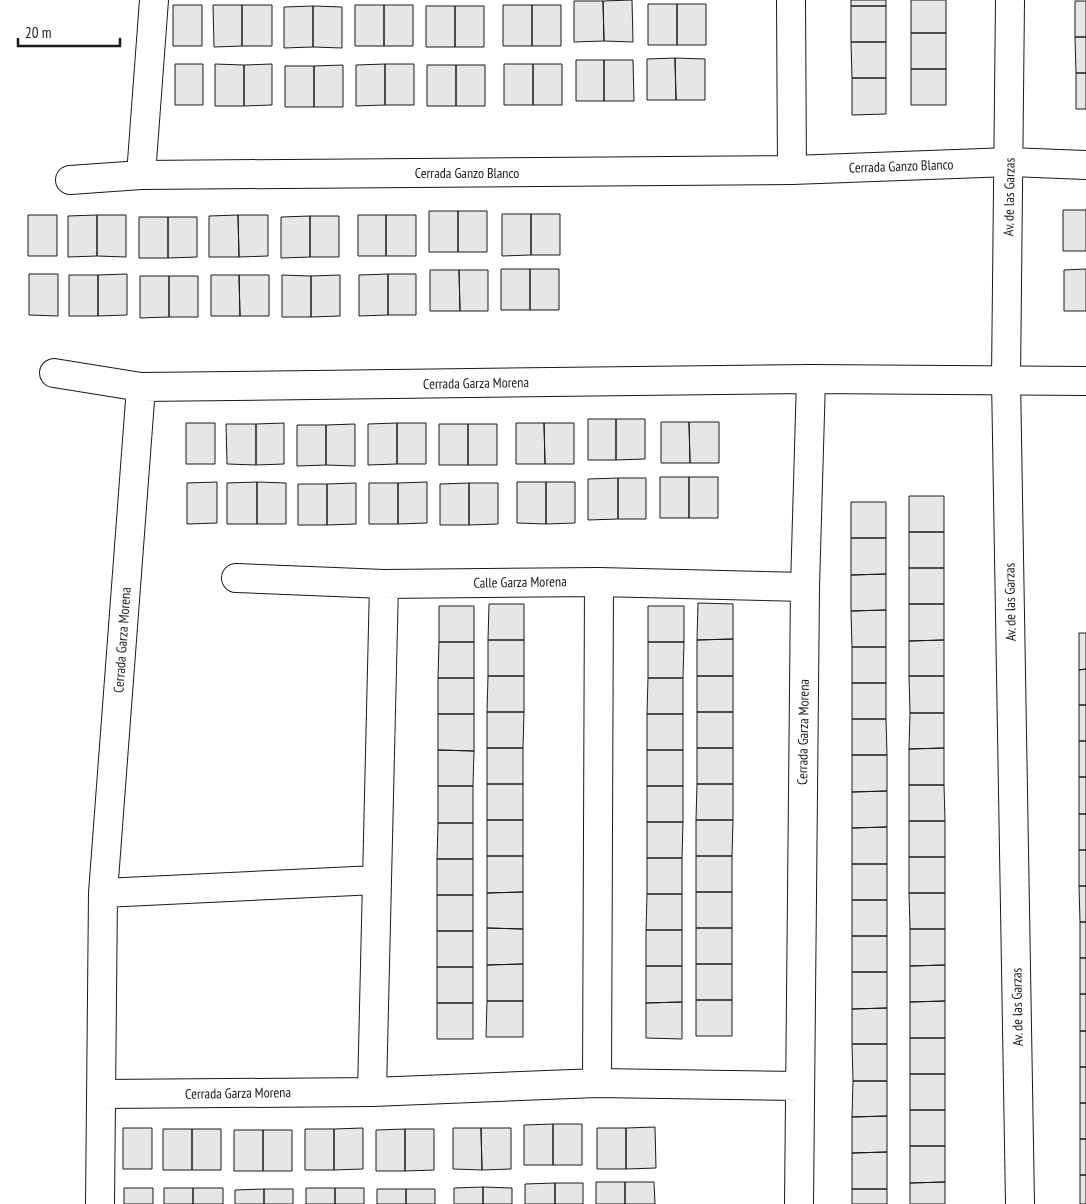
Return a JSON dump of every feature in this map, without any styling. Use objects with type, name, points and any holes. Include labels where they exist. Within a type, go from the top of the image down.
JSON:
[{"type":"street","points":[[141,175],[154,0]]},
{"type":"street","points":[[791,0],[792,170]]},
{"type":"street","name":"Av. de las Garzas","points":[[1010,0],[1010,162],[1006,379],[1020,1204]]},
{"type":"street","name":"Cerrada Ganzo Blanco","points":[[70,180],[141,175],[792,170],[1010,162],[1086,165]]},
{"type":"street","name":"Cerrada Garza Morena","points":[[54,373],[141,387],[811,379],[1006,379]]},
{"type":"street","name":"Cerrada Garza Morena","points":[[798,1204],[805,587],[811,379]]},
{"type":"street","points":[[1006,379],[1086,380]]},
{"type":"street","name":"Cerrada Garza Morena","points":[[100,1204],[103,1094],[103,893],[141,387]]},
{"type":"street","name":"Calle Garza Morena","points":[[236,578],[384,584],[599,582],[805,587]]},
{"type":"street","points":[[597,1083],[599,582]]},
{"type":"street","points":[[372,1092],[384,584]]},
{"type":"street","points":[[103,893],[376,880]]},
{"type":"street","name":"Cerrada Garza Morena","points":[[103,1094],[372,1092],[597,1083],[799,1086]]},
{"type":"building","points":[[632,0],[633,42],[604,41],[603,1]]},
{"type":"building","points":[[851,0],[886,0],[886,6],[851,6]]},
{"type":"building","points":[[911,0],[946,0],[946,33],[911,33]]},
{"type":"building","points":[[574,1],[603,1],[604,41],[574,42]]},
{"type":"building","points":[[1075,1],[1086,1],[1086,37],[1075,37]]},
{"type":"building","points":[[648,4],[677,4],[677,45],[648,45]]},
{"type":"building","points":[[677,4],[706,4],[706,45],[677,45]]},
{"type":"building","points":[[173,5],[202,5],[202,46],[173,46]]},
{"type":"building","points":[[213,5],[242,5],[242,46],[214,47]]},
{"type":"building","points":[[242,5],[272,5],[272,46],[242,46]]},
{"type":"building","points":[[355,5],[384,5],[384,46],[355,46]]},
{"type":"building","points":[[384,5],[413,5],[413,46],[384,46]]},
{"type":"building","points":[[503,5],[532,5],[532,46],[503,46]]},
{"type":"building","points":[[532,5],[561,5],[561,46],[532,46]]},
{"type":"building","points":[[313,6],[313,47],[284,48],[284,7]]},
{"type":"building","points":[[313,6],[342,7],[342,48],[313,47]]},
{"type":"building","points":[[426,6],[455,6],[455,47],[426,47]]},
{"type":"building","points":[[455,6],[484,6],[484,47],[455,47]]},
{"type":"building","points":[[851,6],[886,6],[886,42],[851,42]]},
{"type":"building","points":[[911,33],[946,33],[946,69],[911,69]]},
{"type":"building","points":[[1075,37],[1086,37],[1086,73],[1076,73]]},
{"type":"building","points":[[851,42],[886,42],[886,78],[852,78]]},
{"type":"building","points":[[675,58],[705,59],[705,100],[676,100]]},
{"type":"building","points":[[675,58],[676,100],[647,100],[647,59]]},
{"type":"building","points":[[576,60],[604,60],[604,101],[576,101]]},
{"type":"building","points":[[604,60],[633,60],[634,101],[604,101]]},
{"type":"building","points":[[175,64],[203,64],[203,105],[175,105]]},
{"type":"building","points":[[215,64],[244,65],[244,106],[215,106]]},
{"type":"building","points":[[272,64],[272,105],[244,106],[244,65]]},
{"type":"building","points":[[385,64],[414,64],[414,105],[385,105]]},
{"type":"building","points":[[385,64],[385,105],[356,106],[356,65]]},
{"type":"building","points":[[504,64],[533,64],[533,105],[504,105]]},
{"type":"building","points":[[533,64],[562,64],[562,105],[533,105]]},
{"type":"building","points":[[343,65],[343,107],[314,107],[314,66]]},
{"type":"building","points":[[427,65],[456,65],[456,106],[427,106]]},
{"type":"building","points":[[456,65],[485,65],[485,106],[456,106]]},
{"type":"building","points":[[285,66],[314,66],[314,107],[285,107]]},
{"type":"building","points":[[911,69],[946,69],[946,105],[911,105]]},
{"type":"building","points":[[1076,73],[1086,73],[1086,109],[1076,109]]},
{"type":"building","points":[[852,78],[886,78],[886,114],[852,115]]},
{"type":"building","points":[[1063,210],[1086,210],[1086,251],[1063,251]]},
{"type":"building","points":[[429,211],[458,211],[458,252],[429,252]]},
{"type":"building","points":[[458,211],[487,211],[487,252],[458,252]]},
{"type":"building","points":[[502,214],[531,214],[531,255],[502,256]]},
{"type":"building","points":[[531,214],[560,214],[560,255],[531,255]]},
{"type":"building","points":[[28,215],[57,215],[57,256],[28,256]]},
{"type":"building","points":[[97,215],[97,256],[68,257],[68,216]]},
{"type":"building","points":[[97,215],[126,215],[126,257],[97,256]]},
{"type":"building","points":[[238,215],[239,257],[209,257],[209,216]]},
{"type":"building","points":[[238,215],[268,215],[268,256],[239,257]]},
{"type":"building","points":[[358,215],[386,215],[386,256],[358,256]]},
{"type":"building","points":[[386,215],[416,215],[416,256],[386,256]]},
{"type":"building","points":[[310,216],[310,257],[281,258],[281,217]]},
{"type":"building","points":[[310,216],[339,216],[339,257],[310,257]]},
{"type":"building","points":[[139,217],[168,217],[168,258],[139,258]]},
{"type":"building","points":[[168,217],[197,217],[197,257],[168,258]]},
{"type":"building","points":[[501,269],[530,269],[530,310],[501,310]]},
{"type":"building","points":[[530,269],[559,269],[559,310],[530,310]]},
{"type":"building","points":[[1086,269],[1086,311],[1064,311],[1064,270]]},
{"type":"building","points":[[430,270],[459,270],[460,311],[430,311]]},
{"type":"building","points":[[459,270],[488,270],[488,311],[460,311]]},
{"type":"building","points":[[29,274],[58,274],[58,316],[29,315]]},
{"type":"building","points":[[127,274],[127,315],[98,316],[98,275]]},
{"type":"building","points":[[388,274],[416,274],[416,315],[388,315]]},
{"type":"building","points":[[388,274],[388,315],[359,316],[359,275]]},
{"type":"building","points":[[69,275],[98,275],[98,316],[69,316]]},
{"type":"building","points":[[211,275],[239,275],[240,316],[211,316]]},
{"type":"building","points":[[239,275],[269,275],[269,316],[240,316]]},
{"type":"building","points":[[282,275],[311,276],[311,317],[282,317]]},
{"type":"building","points":[[340,275],[340,316],[311,317],[311,276]]},
{"type":"building","points":[[140,276],[169,276],[169,317],[140,318]]},
{"type":"building","points":[[169,276],[198,276],[198,317],[169,317]]},
{"type":"building","points":[[588,419],[616,419],[616,460],[588,460]]},
{"type":"building","points":[[616,419],[645,419],[645,459],[616,460]]},
{"type":"building","points":[[661,422],[689,422],[690,463],[661,463]]},
{"type":"building","points":[[689,422],[719,422],[719,463],[690,463]]},
{"type":"building","points":[[186,423],[215,423],[215,464],[186,464]]},
{"type":"building","points":[[284,423],[284,464],[256,465],[256,424]]},
{"type":"building","points":[[397,423],[397,464],[368,465],[368,424]]},
{"type":"building","points":[[397,423],[426,423],[426,464],[397,464]]},
{"type":"building","points":[[516,423],[544,423],[545,464],[516,464]]},
{"type":"building","points":[[544,423],[574,423],[574,464],[545,464]]},
{"type":"building","points":[[226,424],[256,424],[256,465],[227,464]]},
{"type":"building","points":[[355,424],[355,466],[326,465],[326,425]]},
{"type":"building","points":[[439,424],[468,424],[468,465],[439,465]]},
{"type":"building","points":[[468,424],[497,424],[497,465],[468,465]]},
{"type":"building","points":[[297,425],[326,425],[326,465],[297,466]]},
{"type":"building","points":[[660,477],[689,477],[689,518],[660,518]]},
{"type":"building","points":[[689,477],[718,477],[718,518],[689,518]]},
{"type":"building","points":[[618,478],[646,478],[646,519],[618,519]]},
{"type":"building","points":[[618,478],[618,519],[588,520],[588,479]]},
{"type":"building","points":[[217,482],[217,523],[187,524],[187,483]]},
{"type":"building","points":[[257,482],[286,483],[286,524],[257,524]]},
{"type":"building","points":[[257,482],[257,524],[227,524],[227,483]]},
{"type":"building","points":[[427,482],[427,523],[398,524],[398,483]]},
{"type":"building","points":[[517,482],[546,482],[546,524],[517,523]]},
{"type":"building","points":[[546,482],[575,482],[575,523],[546,524]]},
{"type":"building","points":[[356,483],[356,524],[327,525],[327,484]]},
{"type":"building","points":[[369,483],[398,483],[398,524],[369,524]]},
{"type":"building","points":[[469,483],[498,483],[498,524],[469,525]]},
{"type":"building","points":[[469,483],[469,525],[440,525],[440,484]]},
{"type":"building","points":[[298,484],[327,484],[327,525],[298,525]]},
{"type":"building","points":[[909,496],[944,496],[944,532],[909,532]]},
{"type":"building","points":[[851,502],[886,502],[886,538],[851,538]]},
{"type":"building","points":[[909,532],[944,532],[944,568],[909,568]]},
{"type":"building","points":[[851,538],[886,538],[886,574],[851,575]]},
{"type":"building","points":[[909,568],[944,568],[944,604],[909,604]]},
{"type":"building","points":[[886,574],[886,610],[851,611],[851,575]]},
{"type":"building","points":[[698,603],[733,604],[733,639],[697,640]]},
{"type":"building","points":[[489,604],[524,604],[524,640],[488,640]]},
{"type":"building","points":[[909,604],[944,604],[944,640],[909,641]]},
{"type":"building","points":[[439,606],[474,606],[474,642],[439,642]]},
{"type":"building","points":[[648,606],[684,606],[684,642],[648,642]]},
{"type":"building","points":[[886,610],[886,647],[852,647],[851,611]]},
{"type":"building","points":[[1079,633],[1086,633],[1086,669],[1079,670]]},
{"type":"building","points":[[733,639],[733,676],[697,676],[697,640]]},
{"type":"building","points":[[488,640],[524,640],[524,676],[488,676]]},
{"type":"building","points":[[944,640],[944,676],[909,676],[909,641]]},
{"type":"building","points":[[439,642],[474,642],[474,678],[438,678]]},
{"type":"building","points":[[648,642],[684,642],[683,678],[648,678]]},
{"type":"building","points":[[852,647],[886,647],[886,683],[852,683]]},
{"type":"building","points":[[1086,669],[1086,705],[1079,705],[1079,670]]},
{"type":"building","points":[[488,676],[524,676],[524,712],[487,712]]},
{"type":"building","points":[[697,676],[733,676],[733,712],[697,712]]},
{"type":"building","points":[[909,676],[944,676],[944,713],[910,713]]},
{"type":"building","points":[[438,678],[474,678],[474,714],[438,714]]},
{"type":"building","points":[[648,678],[683,678],[683,714],[647,714]]},
{"type":"building","points":[[852,683],[886,683],[886,719],[852,719]]},
{"type":"building","points":[[1079,705],[1086,705],[1086,741],[1079,741]]},
{"type":"building","points":[[487,712],[524,712],[523,748],[487,748]]},
{"type":"building","points":[[697,712],[733,712],[733,748],[697,748]]},
{"type":"building","points":[[910,713],[944,713],[944,748],[909,749]]},
{"type":"building","points":[[438,714],[474,714],[474,751],[438,750]]},
{"type":"building","points":[[647,714],[683,714],[683,750],[647,750]]},
{"type":"building","points":[[852,719],[886,719],[887,755],[852,755]]},
{"type":"building","points":[[1079,741],[1086,741],[1086,777],[1079,777]]},
{"type":"building","points":[[487,748],[523,748],[523,784],[487,784]]},
{"type":"building","points":[[697,748],[733,748],[733,784],[697,784]]},
{"type":"building","points":[[944,748],[944,785],[909,785],[909,749]]},
{"type":"building","points":[[438,750],[474,751],[473,786],[438,786]]},
{"type":"building","points":[[647,750],[683,750],[683,786],[647,786]]},
{"type":"building","points":[[852,755],[887,755],[887,791],[852,792]]},
{"type":"building","points":[[1079,777],[1086,777],[1086,814],[1079,814]]},
{"type":"building","points":[[487,784],[523,784],[523,820],[487,820]]},
{"type":"building","points":[[697,784],[733,784],[733,820],[696,820]]},
{"type":"building","points":[[909,785],[944,785],[945,821],[909,821]]},
{"type":"building","points":[[438,786],[473,786],[473,823],[438,823]]},
{"type":"building","points":[[647,786],[683,786],[683,822],[647,822]]},
{"type":"building","points":[[887,791],[887,827],[852,828],[852,792]]},
{"type":"building","points":[[1079,814],[1086,814],[1086,850],[1079,850]]},
{"type":"building","points":[[487,820],[523,820],[523,856],[487,856]]},
{"type":"building","points":[[696,820],[733,820],[732,856],[696,856]]},
{"type":"building","points":[[909,821],[945,821],[945,857],[909,857]]},
{"type":"building","points":[[647,822],[683,822],[682,858],[647,858]]},
{"type":"building","points":[[438,823],[473,823],[473,859],[437,859]]},
{"type":"building","points":[[887,827],[887,864],[852,864],[852,828]]},
{"type":"building","points":[[1079,850],[1086,850],[1086,886],[1079,886]]},
{"type":"building","points":[[487,856],[523,856],[523,892],[487,893]]},
{"type":"building","points":[[696,856],[732,856],[732,892],[696,892]]},
{"type":"building","points":[[909,857],[945,857],[945,893],[909,893]]},
{"type":"building","points":[[647,858],[682,858],[682,894],[647,894]]},
{"type":"building","points":[[437,859],[473,859],[473,895],[437,895]]},
{"type":"building","points":[[852,864],[887,864],[887,900],[852,900]]},
{"type":"building","points":[[1079,886],[1086,886],[1086,922],[1080,922]]},
{"type":"building","points":[[523,892],[523,929],[487,928],[487,893]]},
{"type":"building","points":[[696,892],[732,892],[732,928],[696,928]]},
{"type":"building","points":[[909,893],[945,893],[945,929],[910,929]]},
{"type":"building","points":[[647,894],[682,894],[682,930],[646,930]]},
{"type":"building","points":[[437,895],[473,895],[473,931],[437,931]]},
{"type":"building","points":[[852,900],[887,900],[887,936],[852,936]]},
{"type":"building","points":[[1080,922],[1086,922],[1086,958],[1080,958]]},
{"type":"building","points":[[487,928],[523,929],[523,964],[487,965]]},
{"type":"building","points":[[696,928],[732,928],[732,964],[696,964]]},
{"type":"building","points":[[910,929],[945,929],[945,965],[910,966]]},
{"type":"building","points":[[646,930],[682,930],[682,966],[646,966]]},
{"type":"building","points":[[437,931],[473,931],[473,967],[437,967]]},
{"type":"building","points":[[852,936],[887,936],[887,972],[852,972]]},
{"type":"building","points":[[1080,958],[1086,958],[1086,994],[1080,994]]},
{"type":"building","points":[[523,964],[523,1001],[487,1001],[487,965]]},
{"type":"building","points":[[696,964],[732,964],[732,1000],[696,1000]]},
{"type":"building","points":[[945,965],[945,1001],[910,1002],[910,966]]},
{"type":"building","points":[[646,966],[682,966],[682,1002],[646,1003]]},
{"type":"building","points":[[437,967],[473,967],[473,1003],[437,1003]]},
{"type":"building","points":[[852,972],[887,972],[887,1008],[852,1009]]},
{"type":"building","points":[[1080,994],[1086,994],[1086,1031],[1080,1031]]},
{"type":"building","points":[[696,1000],[732,1000],[732,1036],[696,1036]]},
{"type":"building","points":[[487,1001],[523,1001],[523,1037],[486,1037]]},
{"type":"building","points":[[945,1001],[945,1038],[910,1038],[910,1002]]},
{"type":"building","points":[[682,1002],[682,1039],[646,1038],[646,1003]]},
{"type":"building","points":[[437,1003],[473,1003],[473,1039],[437,1039]]},
{"type":"building","points":[[887,1008],[887,1044],[852,1044],[852,1009]]},
{"type":"building","points":[[1080,1031],[1086,1031],[1086,1067],[1080,1067]]},
{"type":"building","points":[[910,1038],[945,1038],[945,1074],[910,1074]]},
{"type":"building","points":[[852,1044],[887,1044],[887,1081],[853,1081]]},
{"type":"building","points":[[1080,1067],[1086,1067],[1086,1103],[1080,1103]]},
{"type":"building","points":[[910,1074],[945,1074],[945,1110],[910,1110]]},
{"type":"building","points":[[853,1081],[887,1081],[887,1116],[852,1117]]},
{"type":"building","points":[[1080,1103],[1086,1103],[1086,1139],[1080,1139]]},
{"type":"building","points":[[910,1110],[945,1110],[945,1146],[910,1146]]},
{"type":"building","points":[[887,1116],[887,1152],[852,1153],[852,1117]]},
{"type":"building","points":[[553,1124],[553,1165],[524,1165],[524,1125]]},
{"type":"building","points":[[553,1124],[582,1124],[582,1165],[553,1165]]},
{"type":"building","points":[[655,1127],[656,1168],[626,1169],[626,1128]]},
{"type":"building","points":[[123,1128],[152,1128],[152,1169],[123,1169]]},
{"type":"building","points":[[363,1128],[363,1169],[334,1170],[334,1129]]},
{"type":"building","points":[[453,1128],[481,1128],[482,1170],[453,1169]]},
{"type":"building","points":[[481,1128],[511,1128],[511,1169],[482,1170]]},
{"type":"building","points":[[597,1128],[626,1128],[626,1169],[597,1169]]},
{"type":"building","points":[[163,1129],[192,1129],[192,1170],[163,1170]]},
{"type":"building","points":[[192,1129],[221,1129],[221,1170],[192,1170]]},
{"type":"building","points":[[305,1129],[334,1129],[334,1170],[305,1170]]},
{"type":"building","points":[[405,1129],[405,1171],[376,1171],[376,1130]]},
{"type":"building","points":[[405,1129],[434,1129],[434,1170],[405,1171]]},
{"type":"building","points":[[234,1130],[263,1130],[263,1171],[234,1171]]},
{"type":"building","points":[[263,1130],[292,1130],[292,1171],[263,1171]]},
{"type":"building","points":[[1080,1139],[1086,1139],[1086,1175],[1080,1175]]},
{"type":"building","points":[[910,1146],[945,1146],[945,1182],[910,1183]]},
{"type":"building","points":[[887,1152],[887,1189],[852,1189],[852,1153]]},
{"type":"building","points":[[1080,1175],[1086,1175],[1086,1204],[1080,1204]]},
{"type":"building","points":[[596,1182],[625,1182],[625,1204],[596,1204]]},
{"type":"building","points":[[625,1182],[654,1182],[655,1204],[625,1204]]},
{"type":"building","points":[[945,1182],[945,1204],[910,1204],[910,1183]]},
{"type":"building","points":[[555,1183],[583,1183],[583,1204],[555,1204]]},
{"type":"building","points":[[555,1183],[555,1204],[525,1204],[525,1184]]},
{"type":"building","points":[[483,1187],[512,1188],[512,1204],[483,1204]]},
{"type":"building","points":[[483,1187],[483,1204],[454,1204],[454,1188]]},
{"type":"building","points":[[124,1188],[153,1188],[153,1204],[124,1204]]},
{"type":"building","points":[[164,1188],[193,1188],[193,1204],[164,1204]]},
{"type":"building","points":[[193,1188],[223,1188],[223,1204],[193,1204]]},
{"type":"building","points":[[306,1188],[335,1188],[335,1204],[306,1204]]},
{"type":"building","points":[[335,1188],[364,1188],[364,1204],[335,1204]]},
{"type":"building","points":[[264,1189],[293,1189],[293,1204],[264,1204]]},
{"type":"building","points":[[264,1189],[264,1204],[235,1204],[235,1190]]},
{"type":"building","points":[[377,1189],[406,1189],[406,1204],[377,1204]]},
{"type":"building","points":[[406,1189],[435,1189],[435,1204],[406,1204]]},
{"type":"building","points":[[852,1189],[887,1189],[887,1204],[852,1204]]}]
